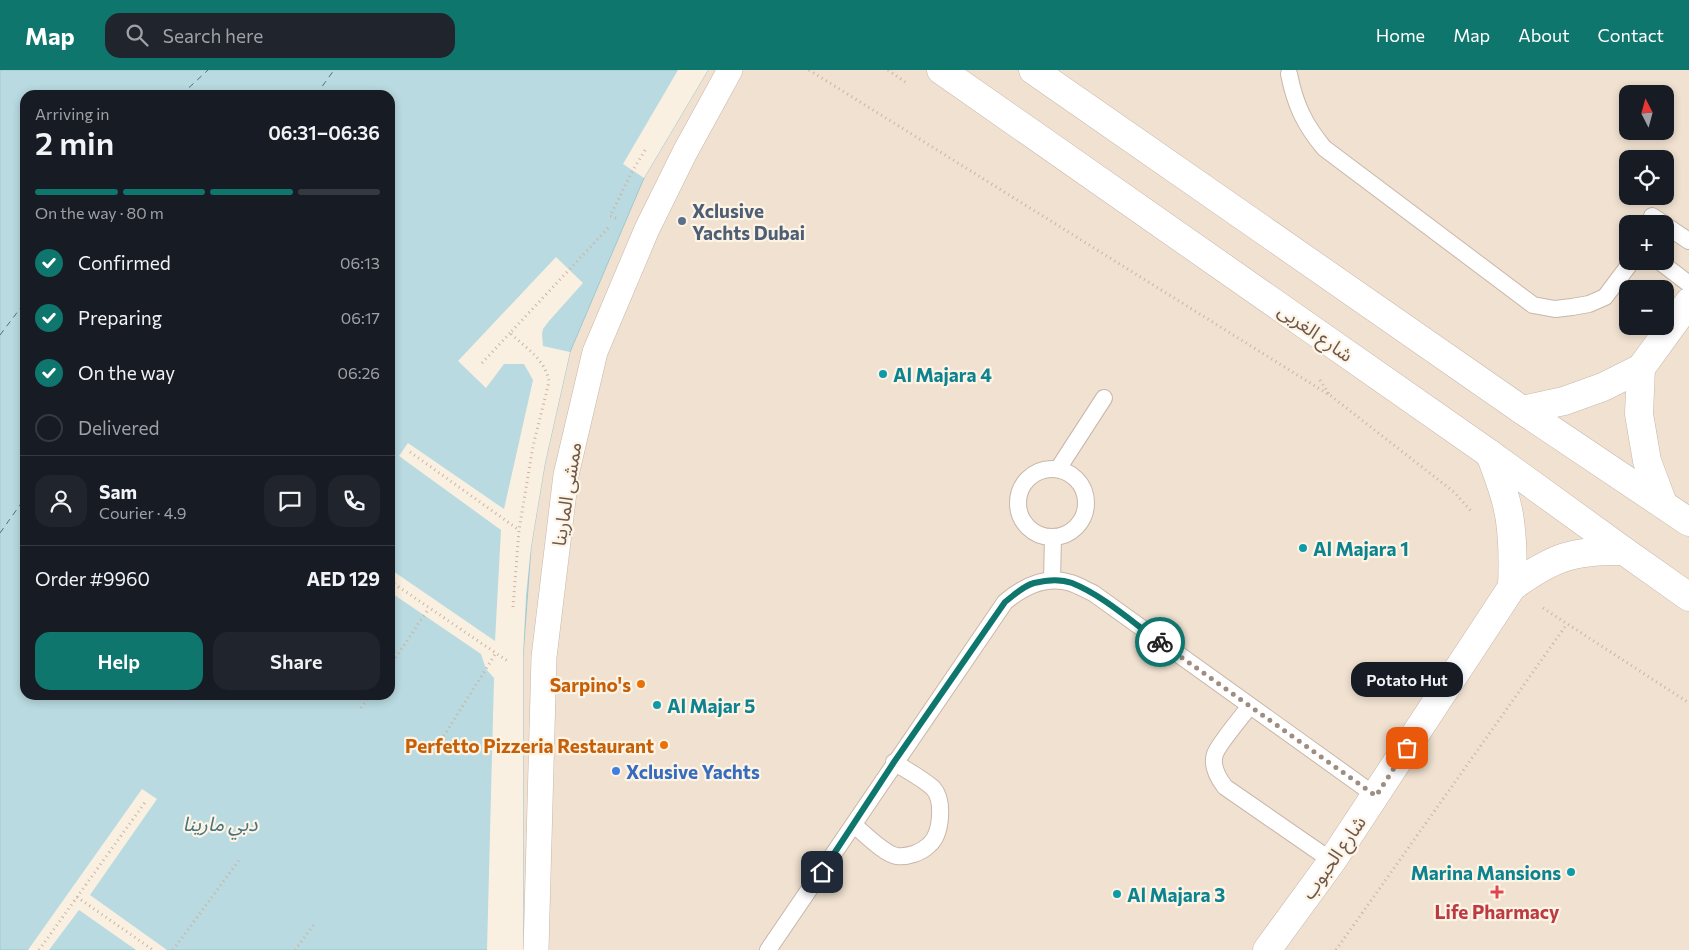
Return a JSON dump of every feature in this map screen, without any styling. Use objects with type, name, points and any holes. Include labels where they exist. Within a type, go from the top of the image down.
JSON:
[{"type":"street","name":"ممشى المارينا","points":[[536,950],[544,657],[566,475],[595,352],[647,229],[685,152],[730,70]]},
{"type":"street","name":"شارع الغربى","points":[[941,70],[1490,454],[1689,597]]},
{"type":"street","points":[[1043,78],[1522,410],[1689,522]]},
{"type":"street","points":[[1522,410],[1564,401],[1588,393],[1641,368],[1689,302]]},
{"type":"street","points":[[1641,368],[1640,414],[1647,461],[1663,504]]},
{"type":"street","points":[[1490,454],[1502,486],[1510,520],[1513,554],[1512,588]]},
{"type":"street","name":"شارع الحبوب","points":[[1268,950],[1376,796],[1512,588],[1536,570],[1564,556],[1594,551],[1624,552]]},
{"type":"lane","points":[[1289,74],[1293,96],[1301,116],[1324,148],[1533,305],[1555,309],[1589,304],[1605,297],[1625,270]]},
{"type":"lane","points":[[1674,231],[1689,241]]},
{"type":"lane","points":[[1671,270],[1689,284]]},
{"type":"lane","points":[[1058,469],[1104,398]]},
{"type":"lane","points":[[1058,469],[1071,474],[1081,484],[1086,498],[1085,512],[1078,525],[1067,534],[1053,537],[1039,535],[1027,527],[1019,515],[1017,501],[1021,487],[1031,476],[1044,470],[1058,469]]},
{"type":"lane","points":[[1052,580],[1053,537]]},
{"type":"lane","points":[[768,950],[894,762],[1005,602],[1019,590],[1033,583],[1052,580],[1071,583],[1093,593],[1376,796]]},
{"type":"lane","points":[[1250,706],[1215,754],[1214,763],[1220,780],[1225,787],[1332,860]]},
{"type":"lane","points":[[854,824],[896,856],[913,855],[930,845],[937,831],[940,817],[940,802],[933,788],[894,762]]},
{"type":"path","points":[[809,70],[1331,396],[1454,492],[1472,513]]},
{"type":"path","points":[[569,270],[617,218],[610,216],[633,170]]},
{"type":"path","points":[[482,363],[510,334]]},
{"type":"path","points":[[410,452],[520,530]]},
{"type":"path","points":[[395,584],[509,662]]},
{"type":"path","points":[[1512,588],[1689,703]]},
{"type":"path","points":[[395,659],[429,608]]},
{"type":"path","points":[[1336,950],[1567,624]]},
{"type":"path","points":[[433,754],[496,653]]},
{"type":"path","points":[[361,708],[367,700]]},
{"type":"path","points":[[39,950],[146,800]]},
{"type":"path","points":[[173,950],[240,859]]},
{"type":"path","points":[[77,897],[153,950]]},
{"type":"path","points":[[295,950],[315,923]]},
{"type":"shaded area","name":"دبي مارينا","points":[[0,70],[1689,70],[1689,950],[0,950]]},
{"type":"water","name":"دبي مارينا","points":[[0,70],[708,70],[644,178],[570,352],[545,463],[531,547],[523,656],[523,950],[0,950]]},
{"type":"pier","points":[[678,70],[708,70],[644,178],[623,164]]},
{"type":"pier","points":[[556,257],[583,283],[549,321],[542,334],[543,346],[570,352],[545,463],[531,547],[526,595],[523,656],[523,950],[487,950],[494,678],[486,669],[481,654],[395,595],[395,572],[495,641],[501,530],[399,456],[408,443],[504,509],[533,380],[524,364],[504,364],[486,388],[458,361]]},
{"type":"pier","points":[[142,789],[157,799],[90,895],[167,950],[136,950],[79,910],[49,950],[28,950]]},
{"type":"ferry route","points":[[186,90],[208,70]]},
{"type":"ferry route","points":[[320,90],[334,70]]},
{"type":"ferry route","points":[[0,335],[20,309]]},
{"type":"ferry route","points":[[0,533],[20,505]]},
{"type":"way so far","points":[[1160,642],[1376,796],[1407,748]]},
{"type":"place","name":"Xclusive Yachts Dubai","points":[[682,221]]},
{"type":"place","name":"Al Majara 4","points":[[883,374]]},
{"type":"place","name":"Al Majara 1","points":[[1303,548]]},
{"type":"place","name":"Sarpino's","points":[[641,684]]},
{"type":"place","name":"Al Majar 5","points":[[657,705]]},
{"type":"place","name":"Perfetto Pizzeria Restaurant","points":[[664,745]]},
{"type":"place","name":"Potato Hut","points":[[1407,748]]},
{"type":"place","name":"Xclusive Yachts","points":[[616,771]]},
{"type":"place","name":"Marina Mansions","points":[[1571,872]]},
{"type":"place","name":"Life Pharmacy","points":[[1497,892]]},
{"type":"place","name":"Al Majara 3","points":[[1117,894]]},
{"type":"route","points":[[822,872],[894,762],[1005,602],[1019,590],[1033,583],[1052,580],[1071,583],[1093,593],[1160,642]]}]
